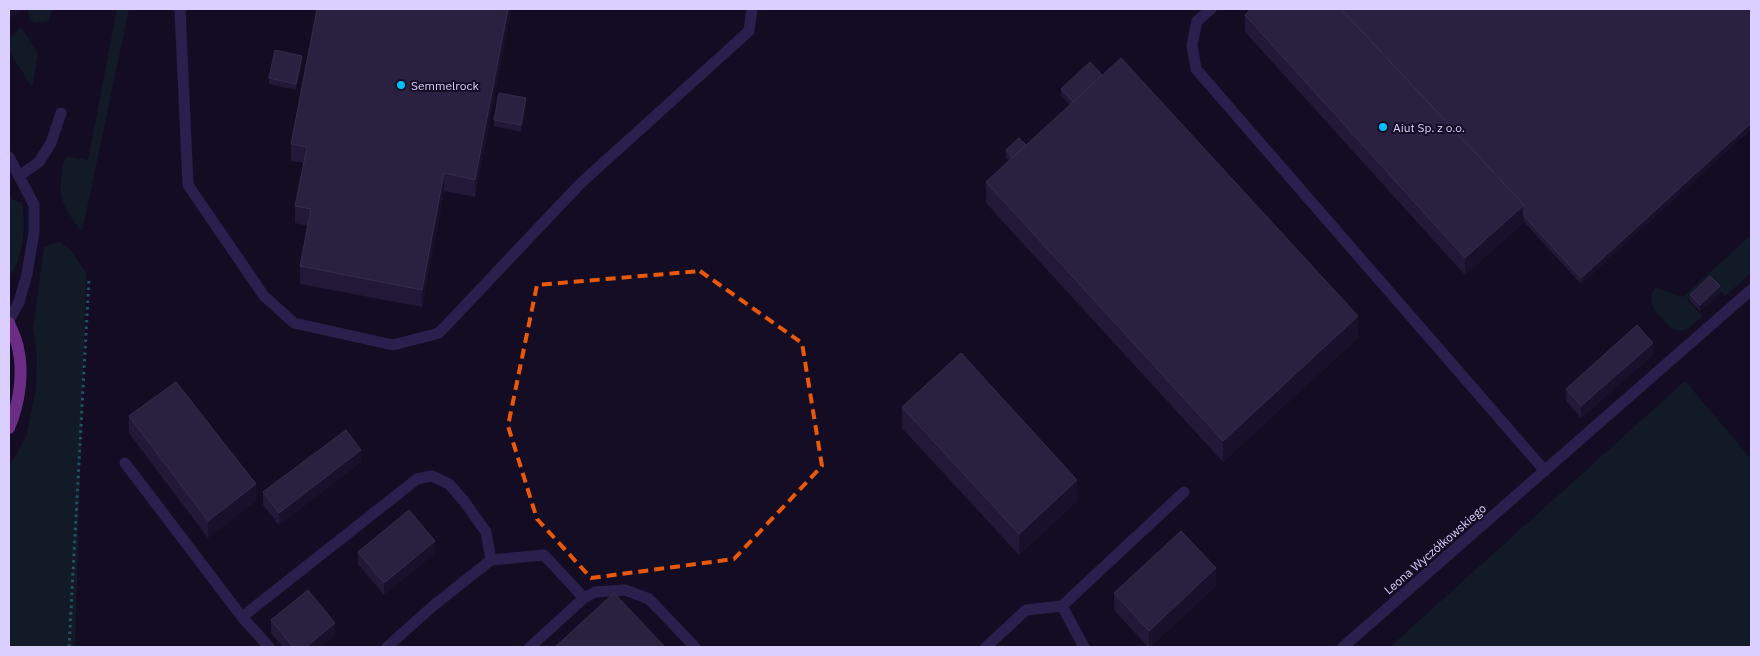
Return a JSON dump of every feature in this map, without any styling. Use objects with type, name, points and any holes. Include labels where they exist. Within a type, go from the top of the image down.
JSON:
[{"type":"main road","points":[[9,322],[18,348],[20,380],[17,404],[9,428]]},
{"type":"lane","points":[[180,9],[188,185],[264,296],[294,323],[393,345],[439,333],[581,183],[749,31],[752,9]]},
{"type":"lane","points":[[1211,9],[1197,21],[1192,45],[1196,69],[1544,471]]},
{"type":"lane","points":[[19,176],[39,162],[51,143],[61,113]]},
{"type":"lane","points":[[9,157],[34,205],[34,232],[28,274],[19,302],[9,322]]},
{"type":"lane","name":"Leona Wyczółkowskiego","points":[[1343,647],[1751,290]]},
{"type":"lane","points":[[125,463],[242,616],[269,647]]},
{"type":"lane","points":[[242,616],[417,478],[432,476],[450,484],[486,532],[491,560]]},
{"type":"lane","points":[[986,647],[1026,610],[1062,606],[1184,492]]},
{"type":"lane","points":[[387,647],[433,606],[491,560],[544,555],[584,598]]},
{"type":"lane","points":[[530,647],[584,598],[594,592],[625,590],[649,599],[695,647]]},
{"type":"lane","points":[[1062,606],[1084,647]]},
{"type":"path","points":[[69,647],[89,278]]},
{"type":"highlighted area","points":[[700,271],[802,343],[822,466],[734,559],[591,578],[537,519],[508,426],[537,285]]},
{"type":"green space","points":[[28,9],[52,9],[49,21],[35,23],[29,19]]},
{"type":"green space","points":[[117,9],[129,9],[82,232],[69,214],[62,199],[62,172],[64,160],[69,157],[88,160]]},
{"type":"green space","points":[[21,27],[38,54],[32,87],[9,51],[9,39]]},
{"type":"green space","points":[[9,193],[13,200],[22,203],[24,231],[18,260],[9,276]]},
{"type":"green space","points":[[1751,235],[1751,273],[1725,296],[1710,280],[1688,300],[1703,316],[1685,329],[1672,329],[1653,306],[1651,301],[1654,289],[1658,288],[1683,297]]},
{"type":"green space","points":[[59,242],[71,250],[86,273],[75,647],[9,647],[9,466],[26,438],[36,389],[37,356],[33,328],[44,247]]},
{"type":"green space","points":[[1685,381],[1751,459],[1751,647],[1390,647]]},
{"type":"building","name":"Semmelrock","points":[[317,9],[508,9],[475,180],[444,173],[422,290],[300,266],[311,209],[295,206],[307,147],[291,144]]},
{"type":"building","name":"Aiut Sp. z o.o.","points":[[1251,9],[1341,9],[1524,205],[1465,258],[1245,15]]},
{"type":"building","points":[[1341,9],[1751,9],[1751,123],[1581,278],[1524,216],[1524,205]]},
{"type":"building","points":[[275,50],[302,56],[296,84],[269,78]]},
{"type":"building","points":[[1121,58],[1358,316],[1223,441],[986,182]]},
{"type":"building","points":[[1090,62],[1102,75],[1073,102],[1061,89]]},
{"type":"building","points":[[499,93],[526,98],[521,125],[494,120]]},
{"type":"building","points":[[1019,138],[1026,145],[1012,158],[1006,150]]},
{"type":"building","points":[[1710,276],[1720,286],[1700,305],[1690,295]]},
{"type":"building","points":[[1637,325],[1653,343],[1581,406],[1566,389]]},
{"type":"building","points":[[961,353],[1077,480],[1019,534],[902,407]]},
{"type":"building","points":[[176,382],[256,484],[208,521],[129,416]]},
{"type":"building","points":[[346,430],[361,450],[279,513],[263,492]]},
{"type":"building","points":[[409,510],[435,541],[384,583],[358,552]]},
{"type":"building","points":[[1181,531],[1216,568],[1149,631],[1114,593]]},
{"type":"building","points":[[308,590],[335,623],[306,647],[293,647],[271,620]]},
{"type":"building","points":[[614,593],[665,647],[555,647]]},
{"type":"place","name":"Semmelrock","points":[[401,85]]},
{"type":"place","name":"Aiut Sp. z o.o.","points":[[1383,127]]}]
